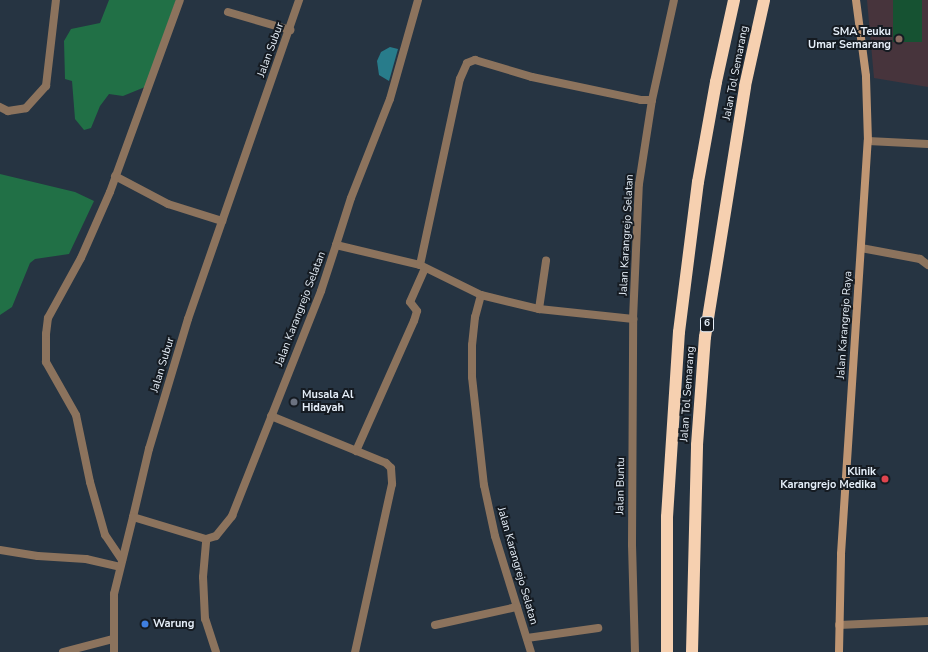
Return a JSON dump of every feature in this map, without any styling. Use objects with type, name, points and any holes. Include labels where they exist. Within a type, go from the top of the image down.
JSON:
[{"type":"highway","name":"Jalan Tol Semarang","points":[[667,652],[667,517],[679,325],[698,182],[716,82],[734,0]]},
{"type":"highway","name":"Jalan Tol Semarang","points":[[692,652],[697,445],[705,337],[745,86],[764,0]]},
{"type":"main road","name":"Jalan Karangrejo Raya","points":[[839,652],[839,625],[868,141],[866,76],[856,0]]},
{"type":"street","points":[[0,107],[8,111],[26,108],[46,86],[56,0]]},
{"type":"street","points":[[121,563],[105,535],[90,482],[76,415],[51,374],[44,350],[48,318],[81,258],[115,176],[180,0]]},
{"type":"street","name":"Jalan Subur","points":[[133,517],[149,449],[188,318],[290,30],[299,0]]},
{"type":"street","points":[[336,245],[350,198],[390,99],[418,0]]},
{"type":"street","name":"Jalan Karangrejo Selatan","points":[[206,539],[216,536],[232,516],[321,291],[336,245],[422,267],[481,295],[539,309],[633,319],[639,184],[652,100],[674,0]]},
{"type":"street","points":[[228,12],[290,30]]},
{"type":"street","points":[[356,451],[414,321],[417,311],[410,302],[422,267],[460,79],[467,63],[475,60],[532,77],[641,100],[652,100]]},
{"type":"street","points":[[868,141],[928,144]]},
{"type":"street","points":[[115,176],[168,204],[222,221]]},
{"type":"street","points":[[861,248],[920,259],[928,265]]},
{"type":"street","points":[[539,309],[546,261]]},
{"type":"street","name":"Jalan Karangrejo Selatan","points":[[481,295],[475,317],[472,345],[476,422],[492,523],[531,652]]},
{"type":"street","name":"Jalan Buntu","points":[[633,319],[632,545],[635,652]]},
{"type":"street","points":[[271,416],[389,465],[393,475],[355,652]]},
{"type":"street","points":[[114,652],[114,594],[133,517],[206,539],[203,577],[205,618],[216,652]]},
{"type":"street","points":[[0,550],[121,563]]},
{"type":"street","points":[[435,625],[517,607]]},
{"type":"street","points":[[839,625],[928,621]]},
{"type":"street","points":[[527,638],[598,628]]},
{"type":"street","points":[[62,652],[113,638]]},
{"type":"shaded area","name":"SMA Teuku Umar Semarang","points":[[867,0],[928,0],[928,87],[874,78]]},
{"type":"green space","points":[[109,0],[176,0],[145,87],[123,96],[109,94],[100,106],[91,128],[84,130],[75,119],[72,81],[65,79],[64,41],[71,29],[100,23]]},
{"type":"green space","points":[[893,0],[922,0],[922,42],[893,42]]},
{"type":"green space","points":[[0,174],[75,192],[94,201],[69,254],[35,259],[30,263],[12,307],[0,315]]},
{"type":"water","points":[[390,47],[398,49],[389,81],[379,75],[377,61],[381,52]]},
{"type":"place","name":"SMA Teuku Umar Semarang","points":[[899,39]]},
{"type":"place","name":"Musala Al Hidayah","points":[[294,402]]},
{"type":"place","name":"Klinik Karangrejo Medika","points":[[885,479]]},
{"type":"place","name":"Warung","points":[[145,624]]}]
